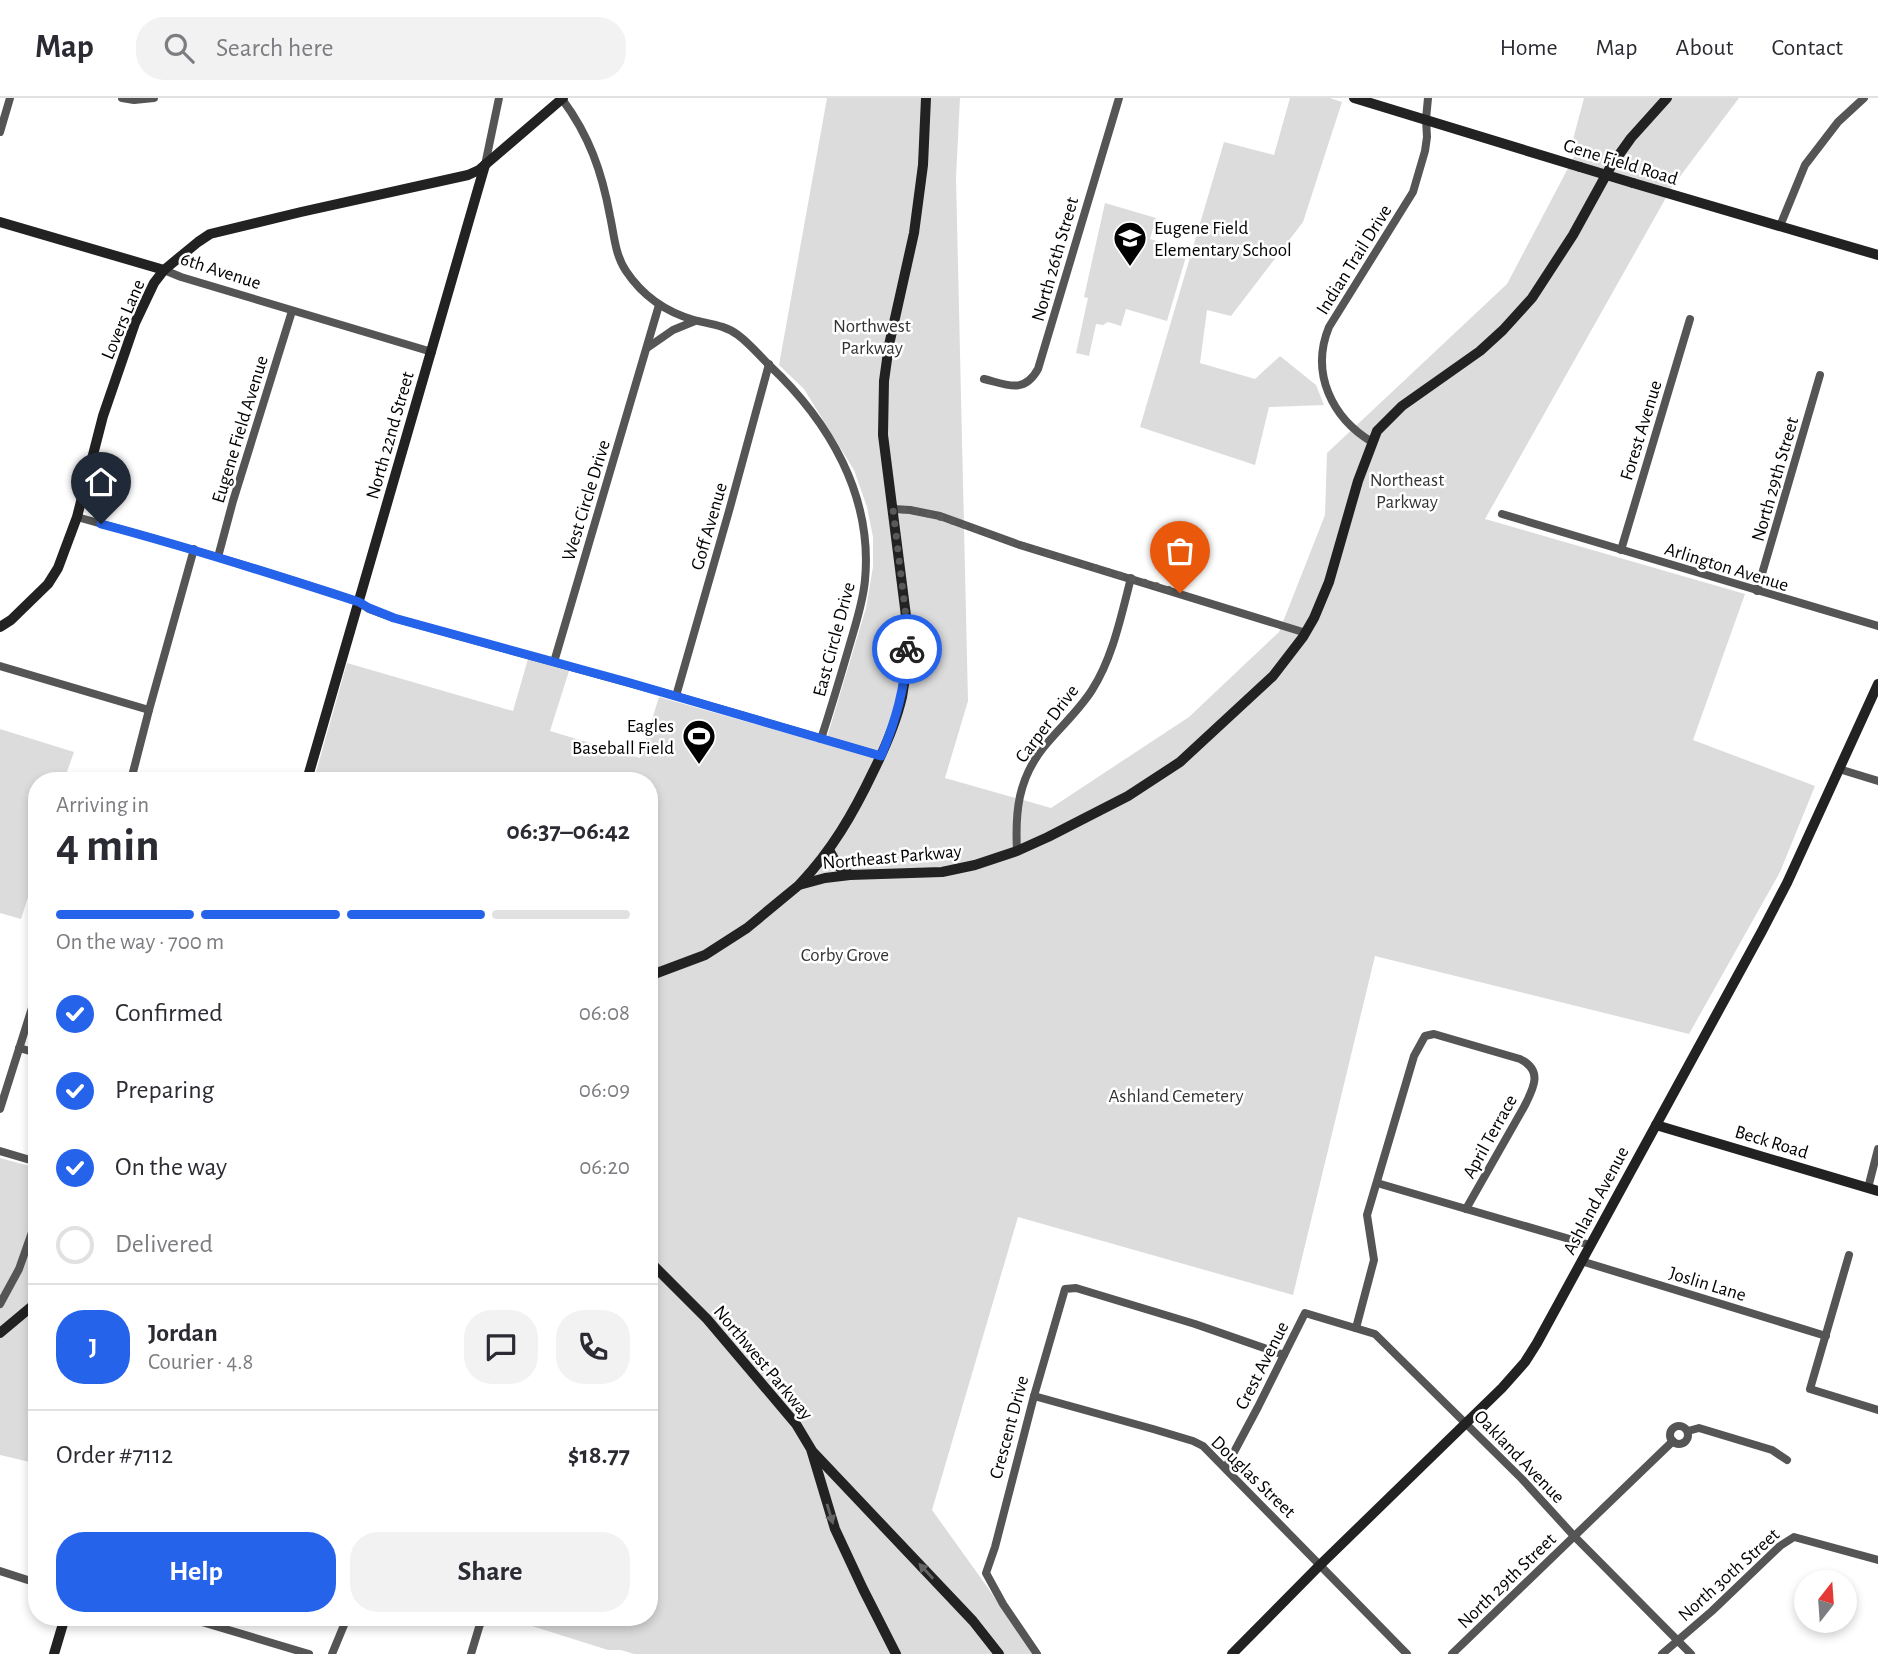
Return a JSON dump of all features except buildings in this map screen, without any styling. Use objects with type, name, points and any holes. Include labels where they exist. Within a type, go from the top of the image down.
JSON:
[{"type":"street","points":[[0,132],[10,98]]},
{"type":"street","points":[[122,98],[154,98]]},
{"type":"street","name":"North 22nd Street","points":[[309,772],[485,165],[499,98]]},
{"type":"street","points":[[799,885],[829,850],[853,812],[881,756],[901,698],[908,645],[883,435],[884,381],[889,345],[914,233],[923,165],[926,98]]},
{"type":"street","name":"North 26th Street","points":[[984,379],[1019,386],[1032,380],[1038,369],[1119,98]]},
{"type":"street","name":"Gene Field Road","points":[[1354,98],[1878,255]]},
{"type":"street","name":"Indian Trail Drive","points":[[1372,442],[1357,433],[1332,401],[1324,376],[1322,348],[1329,327],[1413,192],[1425,151],[1428,98]]},
{"type":"street","name":"Northeast Parkway","points":[[658,973],[705,955],[747,928],[799,885],[850,875],[942,872],[975,865],[1017,851],[1128,796],[1180,762],[1273,676],[1306,633],[1329,582],[1358,481],[1377,432],[1402,406],[1480,351],[1532,299],[1573,235],[1612,166],[1631,138],[1667,98]]},
{"type":"street","points":[[1780,226],[1805,165],[1838,122],[1864,98]]},
{"type":"street","points":[[562,99],[576,117],[591,145],[604,188],[616,249],[625,271],[643,292],[659,305]]},
{"type":"street","name":"Lovers Lane","points":[[0,627],[11,620],[48,584],[58,568],[77,517],[103,416],[135,323],[154,283],[164,270],[210,234],[468,176],[485,165],[562,99]]},
{"type":"street","name":"6th Avenue","points":[[0,222],[432,352]]},
{"type":"street","name":"East Circle Drive","points":[[659,305],[677,314],[721,326],[737,334],[790,383],[839,455],[857,494],[866,552],[865,582],[821,739]]},
{"type":"street","name":"West Circle Drive","points":[[554,662],[659,305]]},
{"type":"street","name":"Eugene Field Avenue","points":[[218,557],[292,311]]},
{"type":"street","name":"Forest Avenue","points":[[1621,550],[1690,319]]},
{"type":"street","points":[[647,348],[673,330],[696,320]]},
{"type":"street","name":"Goff Avenue","points":[[676,696],[769,364]]},
{"type":"street","name":"North 29th Street","points":[[1757,591],[1821,375]]},
{"type":"street","points":[[893,509],[940,516],[1017,544],[1306,633]]},
{"type":"street","name":"Arlington Avenue","points":[[1502,514],[1878,626]]},
{"type":"street","points":[[77,517],[194,549],[359,602],[394,618],[881,756]]},
{"type":"street","points":[[133,772],[194,549]]},
{"type":"street","name":"Carper Drive","points":[[1017,851],[1015,818],[1025,778],[1042,748],[1072,717],[1093,689],[1115,638],[1131,578]]},
{"type":"street","points":[[0,666],[149,710]]},
{"type":"street","name":"Ashland Avenue","points":[[1232,1654],[1467,1423],[1525,1362],[1787,883],[1878,684]]},
{"type":"street","points":[[1839,769],[1878,781]]},
{"type":"street","points":[[829,850],[838,866],[850,875]]},
{"type":"street","points":[[0,1109],[28,1020]]},
{"type":"street","name":"April Terrace","points":[[1377,1183],[1414,1056],[1425,1036],[1434,1034],[1508,1055],[1527,1062],[1535,1079],[1532,1090],[1466,1209]]},
{"type":"street","points":[[19,1048],[28,1050]]},
{"type":"street","name":"Beck Road","points":[[1656,1125],[1873,1189]]},
{"type":"street","points":[[1873,1189],[1878,1149]]},
{"type":"street","points":[[0,1151],[28,1159]]},
{"type":"street","points":[[1356,1328],[1374,1260],[1367,1215],[1377,1183],[1590,1245]]},
{"type":"street","points":[[0,1304],[19,1269],[28,1244]]},
{"type":"street","points":[[1849,1255],[1810,1389],[1878,1410]]},
{"type":"street","name":"Joslin Lane","points":[[1581,1261],[1826,1336]]},
{"type":"street","name":"Northwest Parkway","points":[[658,1270],[716,1330],[796,1424],[811,1449],[835,1529],[896,1654]]},
{"type":"street","name":"Crescent Drive","points":[[1037,1654],[1003,1604],[986,1573],[1065,1289],[1076,1288],[1284,1355]]},
{"type":"street","points":[[0,1333],[28,1310]]},
{"type":"street","name":"Oakland Avenue","points":[[1305,1313],[1375,1334],[1467,1423],[1691,1654]]},
{"type":"street","name":"Crest Avenue","points":[[1226,1468],[1305,1313]]},
{"type":"street","name":"Douglas Street","points":[[1034,1396],[1203,1446],[1407,1654]]},
{"type":"street","name":"North 29th Street","points":[[1452,1654],[1673,1441],[1679,1444],[1686,1441],[1688,1431],[1699,1428],[1709,1430],[1772,1450],[1787,1460]]},
{"type":"street","points":[[811,1449],[973,1621],[999,1654]]},
{"type":"street","name":"North 30th Street","points":[[1662,1654],[1794,1537],[1878,1560]]},
{"type":"street","points":[[0,1571],[28,1580]]},
{"type":"street","points":[[54,1654],[62,1626]]},
{"type":"street","points":[[215,1626],[309,1654]]},
{"type":"street","points":[[332,1654],[344,1626]]},
{"type":"street","points":[[471,1654],[477,1626]]},
{"type":"green space","points":[[827,98],[960,98],[956,178],[968,701],[945,778],[1051,808],[1189,717],[1279,632],[1325,515],[1327,453],[1507,284],[1575,155],[1570,151],[1584,98],[1739,98],[1672,187],[1485,519],[1745,594],[1693,740],[1815,786],[1780,872],[1689,1034],[1375,956],[1293,1295],[1018,1217],[932,1510],[1032,1654],[634,1654],[608,1650],[532,1626],[658,1626],[658,772],[316,772],[347,663],[513,711],[528,659],[569,671],[550,731],[640,758],[659,697],[825,744],[866,608],[873,567],[873,537],[867,507],[854,470],[804,389],[779,365]]},
{"type":"green space","points":[[1290,98],[1330,98],[1342,102],[1303,222],[1231,316],[1207,310],[1200,363],[1255,379],[1280,356],[1316,385],[1324,405],[1269,407],[1255,465],[1140,427],[1224,142],[1274,155]]},
{"type":"green space","points":[[1105,203],[1156,218],[1150,239],[1188,250],[1167,321],[1126,309],[1121,326],[1108,322],[1103,325],[1096,324],[1089,356],[1076,353],[1088,298],[1084,297]]},
{"type":"green space","points":[[0,729],[74,752],[67,772],[28,772],[28,897],[21,919],[0,913]]},
{"type":"green space","points":[[0,1158],[28,1166],[28,1462],[0,1455]]},
{"type":"way so far","points":[[907,649],[906,617],[893,509],[940,516],[1017,544],[1180,593]]},
{"type":"place","name":"Eugene Field Elementary School","points":[[1130,268]]},
{"type":"place","name":"Eagles Baseball Field","points":[[699,766]]},
{"type":"route","points":[[101,524],[177,544],[285,578],[359,602],[394,618],[881,756],[901,698],[907,649]]},
{"type":"park label","name":"Corby Grove","points":[[845,954]]},
{"type":"park label","name":"Ashland Cemetery","points":[[1176,1095]]}]
